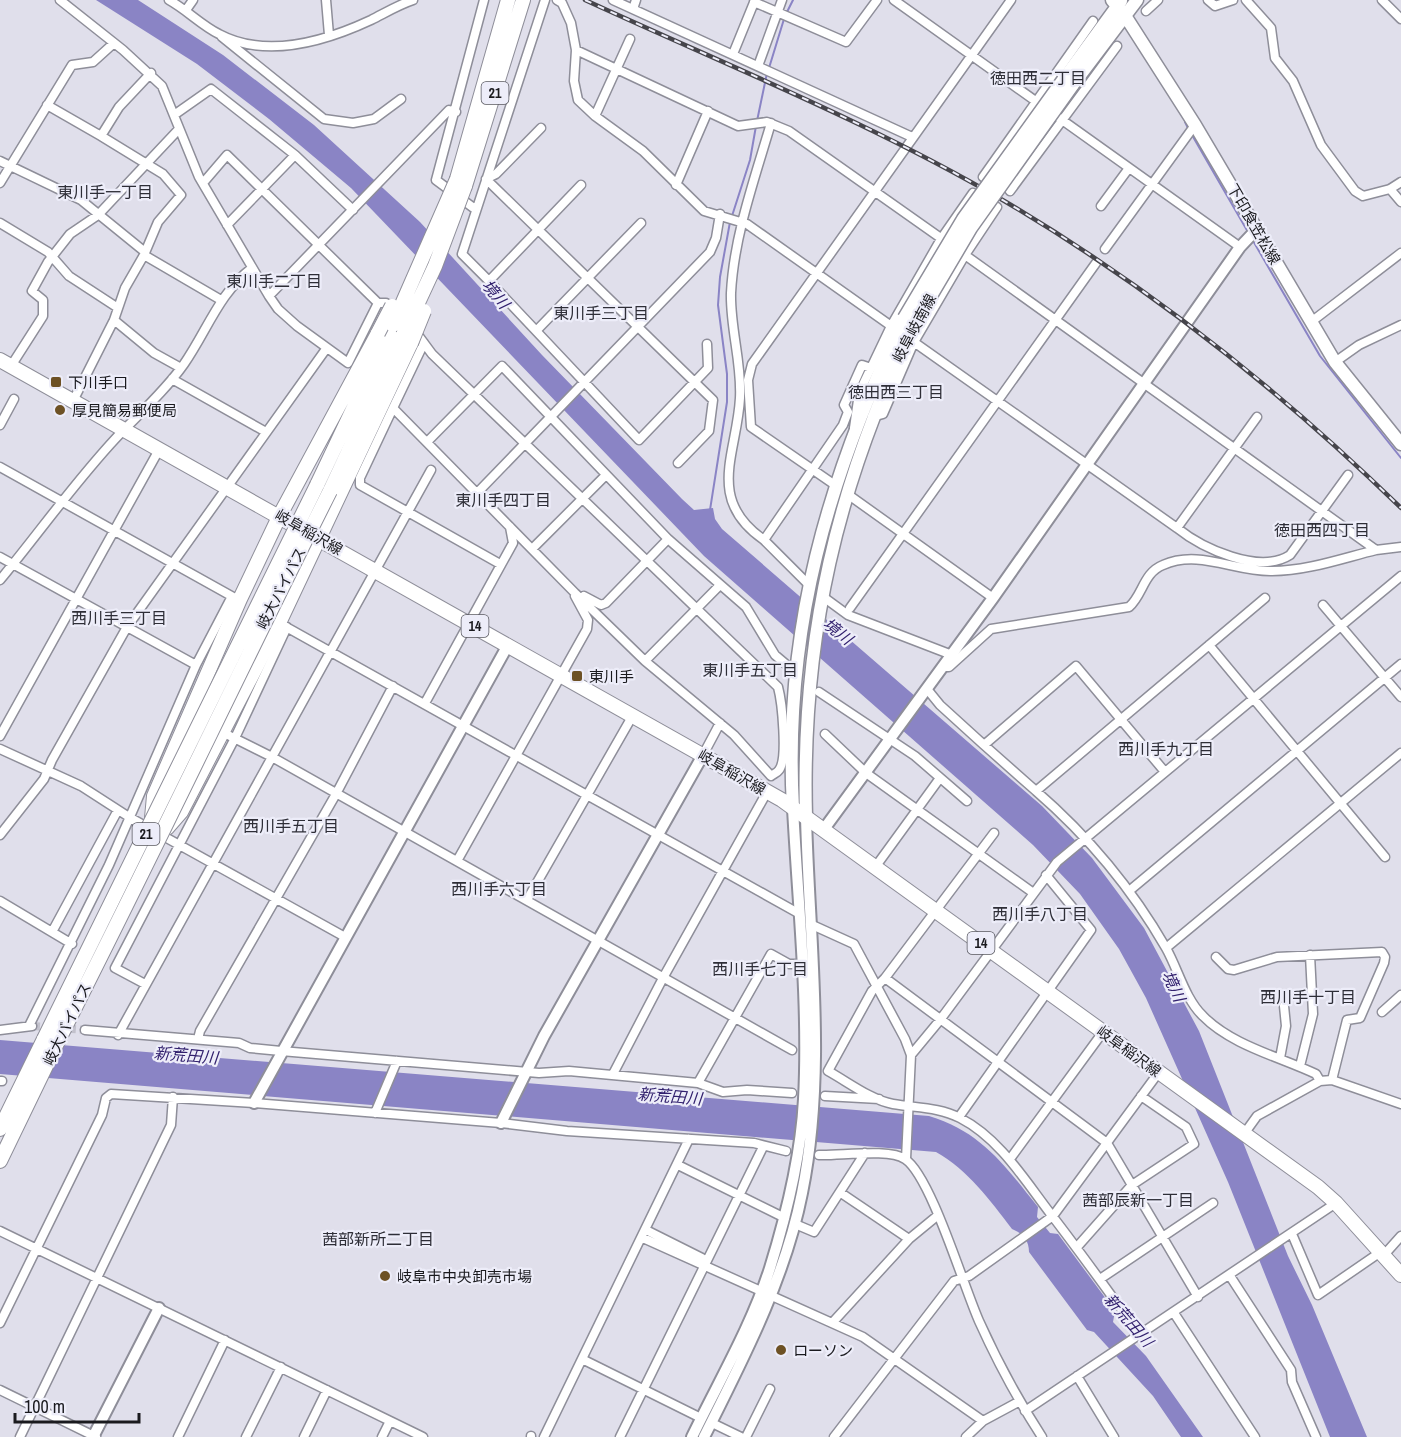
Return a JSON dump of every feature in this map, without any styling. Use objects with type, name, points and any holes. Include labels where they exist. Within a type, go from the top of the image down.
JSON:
[{"type":"main road","name":"岐大バイパス","points":[[408,336],[423,256],[461,183],[508,0]]},
{"type":"main road","name":"岐大バイパス","points":[[0,1129],[151,823],[323,488],[435,285],[435,266],[523,0]]},
{"type":"main road","name":"岐阜岐南線","points":[[793,808],[793,724],[799,651],[808,587],[835,485],[853,432],[910,321],[971,228],[1119,5],[1137,0]]},
{"type":"main road","name":"下印食笠松線","points":[[1119,5],[1335,362],[1401,444]]},
{"type":"main road","name":"21","points":[[151,823],[154,796],[236,598],[412,267],[423,256]]},
{"type":"main road","name":"岐阜岐南線","points":[[806,817],[807,716],[812,654],[822,599],[846,494],[872,418],[910,321]]},
{"type":"main road","name":"21","points":[[165,829],[181,812],[283,625],[318,538],[408,336]]},
{"type":"main road","name":"岐阜稲沢線","points":[[5,363],[280,515],[793,808],[936,909],[1336,1203],[1401,1275]]},
{"type":"main road","name":"岐大バイパス","points":[[0,1161],[165,829],[258,633],[323,488]]},
{"type":"street","points":[[60,0],[151,74],[162,86],[203,183],[278,309],[326,349],[348,363],[378,303]]},
{"type":"street","points":[[170,0],[220,35],[324,119],[353,123],[374,119],[400,99]]},
{"type":"street","points":[[186,10],[193,0]]},
{"type":"street","points":[[326,0],[328,35]]},
{"type":"street","points":[[220,35],[267,47],[290,45],[369,21],[403,2],[413,0]]},
{"type":"street","points":[[475,208],[436,180],[456,112],[484,0]]},
{"type":"street","points":[[545,0],[475,208],[476,217],[462,254],[537,330],[584,384],[639,440],[708,368],[707,344]]},
{"type":"street","points":[[557,0],[562,3],[571,23],[576,50],[574,81],[578,100],[595,116],[643,151],[704,211],[722,214],[741,221],[893,327]]},
{"type":"street","points":[[613,0],[634,4],[760,67],[912,137]]},
{"type":"street","points":[[760,67],[782,0]]},
{"type":"street","points":[[733,54],[755,1],[846,42],[877,0]]},
{"type":"street","points":[[894,0],[1152,185],[1242,245]]},
{"type":"street","points":[[835,485],[751,427],[748,380],[752,364],[819,274],[912,137],[1011,0]]},
{"type":"street","points":[[1146,11],[1158,0]]},
{"type":"street","points":[[1208,0],[1215,6],[1233,0]]},
{"type":"street","points":[[1246,0],[1271,28],[1275,58],[1293,81],[1321,145],[1355,191],[1363,196],[1390,189],[1401,182]]},
{"type":"street","points":[[1382,0],[1401,20]]},
{"type":"street","points":[[983,177],[1093,21]]},
{"type":"street","points":[[595,116],[630,39]]},
{"type":"street","points":[[0,183],[72,65],[93,62],[114,43]]},
{"type":"street","points":[[1010,191],[1118,46]]},
{"type":"street","points":[[576,50],[738,126],[769,123],[789,131],[1056,319],[1376,550]]},
{"type":"street","points":[[101,136],[119,107],[151,74]]},
{"type":"street","points":[[174,114],[211,89],[295,155],[355,207]]},
{"type":"street","points":[[47,105],[147,163],[163,174],[182,195],[158,222],[145,254],[125,288],[114,320],[73,401]]},
{"type":"street","points":[[269,296],[449,110],[456,112]]},
{"type":"street","points":[[675,184],[708,111]]},
{"type":"street","points":[[769,123],[741,221],[731,291],[740,396],[727,477],[729,495],[739,515],[808,587]]},
{"type":"street","points":[[1106,249],[1194,127]]},
{"type":"street","points":[[486,179],[496,174],[541,128]]},
{"type":"street","points":[[5,363],[43,316],[43,300],[32,291],[52,257],[70,234],[98,215],[179,129]]},
{"type":"street","points":[[203,183],[227,155],[378,303],[386,303],[418,334],[408,336]]},
{"type":"street","points":[[227,225],[295,155]]},
{"type":"street","points":[[0,161],[81,200],[145,254],[221,300]]},
{"type":"street","points":[[1101,206],[1129,168]]},
{"type":"street","points":[[486,179],[713,400],[709,431],[678,463]]},
{"type":"street","points":[[489,281],[581,185]]},
{"type":"street","points":[[1390,189],[1401,202]]},
{"type":"street","points":[[853,432],[859,393],[871,368],[941,239],[973,192]]},
{"type":"street","points":[[872,418],[883,414],[913,341],[965,255],[998,207]]},
{"type":"street","points":[[478,492],[710,252],[717,238],[722,214]]},
{"type":"street","points":[[0,223],[48,252],[69,276],[118,309]]},
{"type":"street","points":[[537,330],[640,223]]},
{"type":"street","points":[[824,829],[944,667],[1242,245],[1256,230]]},
{"type":"street","points":[[1311,322],[1401,253]]},
{"type":"street","points":[[850,608],[1096,263]]},
{"type":"street","points":[[0,580],[61,502],[181,368],[221,300],[237,279],[252,268]]},
{"type":"street","points":[[114,320],[154,353],[181,368]]},
{"type":"street","points":[[1335,362],[1359,345],[1401,325]]},
{"type":"street","points":[[393,408],[645,661],[720,723],[771,776],[779,770],[783,759],[782,702],[778,687],[646,562],[475,394],[408,336]]},
{"type":"street","points":[[408,336],[393,408],[360,478],[360,484],[500,564]]},
{"type":"street","points":[[913,341],[1205,547],[1231,556],[1269,561],[1290,555],[1348,476]]},
{"type":"street","points":[[0,835],[3,826],[48,770],[127,627],[326,349]]},
{"type":"street","points":[[764,540],[843,425],[848,412],[844,405],[862,365],[871,368]]},
{"type":"street","points":[[427,442],[502,366],[669,539],[746,607],[775,655],[788,666]]},
{"type":"street","points":[[172,379],[266,432]]},
{"type":"street","points":[[0,425],[14,399]]},
{"type":"street","points":[[1177,528],[1257,417]]},
{"type":"street","points":[[0,736],[160,448]]},
{"type":"street","points":[[0,467],[236,598],[196,665],[72,944],[31,1026],[0,1030]]},
{"type":"street","points":[[118,1035],[431,470]]},
{"type":"street","points":[[532,549],[606,475]]},
{"type":"street","points":[[846,494],[993,598]]},
{"type":"street","points":[[424,703],[513,543],[510,526]]},
{"type":"street","points":[[575,593],[601,605],[606,603],[669,539]]},
{"type":"street","points":[[944,667],[949,667],[991,629],[1129,607],[1134,603],[1148,576],[1162,565],[1200,559],[1255,571],[1274,571],[1401,547]]},
{"type":"street","points":[[0,557],[196,665]]},
{"type":"street","points":[[910,1055],[940,1020],[1047,874],[1084,838],[1401,576]]},
{"type":"street","points":[[645,661],[720,585]]},
{"type":"street","points":[[457,861],[587,629],[588,620],[575,598],[575,593]]},
{"type":"street","points":[[1036,791],[1265,598]]},
{"type":"street","points":[[822,599],[848,615],[952,655]]},
{"type":"street","points":[[1323,605],[1401,697]]},
{"type":"street","points":[[145,984],[115,968],[179,843],[283,625],[798,913]]},
{"type":"street","points":[[256,1099],[508,645]]},
{"type":"street","points":[[1209,645],[1385,856]]},
{"type":"street","points":[[1130,891],[1401,664]]},
{"type":"street","points":[[984,745],[1076,666],[1165,772]]},
{"type":"street","points":[[198,1039],[200,1031],[336,794],[393,686]]},
{"type":"street","points":[[819,692],[892,737],[968,801]]},
{"type":"street","points":[[925,692],[1036,791],[1084,838],[1130,891],[1166,948],[1203,1017],[1242,1042],[1316,1074],[1320,1081]]},
{"type":"street","points":[[176,708],[185,713]]},
{"type":"street","points":[[527,900],[633,715]]},
{"type":"street","points":[[502,1120],[524,1073],[720,723]]},
{"type":"street","points":[[825,734],[866,773],[1032,892]]},
{"type":"street","points":[[230,736],[272,757],[792,1050]]},
{"type":"street","points":[[0,748],[48,770],[345,937]]},
{"type":"street","points":[[1166,948],[1401,753]]},
{"type":"street","points":[[876,866],[940,778]]},
{"type":"street","points":[[613,1074],[663,978],[767,792]]},
{"type":"street","points":[[793,808],[809,1100]]},
{"type":"street","points":[[52,932],[118,810]]},
{"type":"street","points":[[692,1437],[706,1420],[766,1293],[795,1224],[809,1100],[810,924],[806,817]]},
{"type":"street","points":[[994,833],[881,982],[828,1071],[879,1099],[959,1117],[978,1129],[1010,1159],[1049,1219],[1077,1247],[1138,1336]]},
{"type":"street","points":[[959,1117],[1091,930],[1047,874]]},
{"type":"street","points":[[0,901],[72,944]]},
{"type":"street","points":[[810,924],[854,944],[881,982],[910,1055],[910,1107],[906,1156],[926,1188],[963,1277],[977,1318],[1020,1401],[1042,1437]]},
{"type":"street","points":[[1216,957],[1227,969],[1234,970],[1277,957],[1379,951],[1385,957],[1360,1018],[1347,1020],[1332,1080]]},
{"type":"street","points":[[698,1083],[771,954],[789,964],[801,964]]},
{"type":"street","points":[[1300,1066],[1313,1014],[1310,955]]},
{"type":"street","points":[[881,982],[940,1020],[1107,1143],[1198,1297]]},
{"type":"street","points":[[1382,1012],[1401,995]]},
{"type":"street","points":[[1280,1058],[1286,1026],[1284,1006]]},
{"type":"street","points":[[85,1030],[118,1035],[198,1039],[280,1053],[397,1064],[524,1073],[613,1074],[698,1083],[723,1092],[747,1090],[792,1093]]},
{"type":"street","points":[[1010,1159],[1103,1032]]},
{"type":"street","points":[[376,1109],[397,1064]]},
{"type":"street","points":[[834,1437],[954,1281],[1019,1241],[1049,1219],[1141,1096],[1164,1075]]},
{"type":"street","points":[[1243,1133],[1257,1116],[1320,1081],[1332,1080],[1401,1104]]},
{"type":"street","points":[[0,1323],[102,1115],[106,1098],[111,1094],[256,1099],[376,1109],[502,1120],[567,1131],[754,1143],[786,1151]]},
{"type":"street","points":[[20,1437],[171,1125],[173,1096]]},
{"type":"street","points":[[825,1096],[879,1099]]},
{"type":"street","points":[[1077,1247],[1132,1185],[1194,1144],[1186,1127],[1141,1096]]},
{"type":"street","points":[[544,1437],[645,1234],[689,1139]]},
{"type":"street","points":[[766,1293],[804,1146]]},
{"type":"street","points":[[620,1437],[763,1147]]},
{"type":"street","points":[[819,1155],[865,1153],[906,1156]]},
{"type":"street","points":[[795,1224],[814,1232],[841,1194],[865,1153]]},
{"type":"street","points":[[678,1165],[785,1218]]},
{"type":"street","points":[[841,1194],[909,1239]]},
{"type":"street","points":[[1100,1279],[1213,1203]]},
{"type":"street","points":[[1025,1410],[1230,1276],[1336,1203]]},
{"type":"street","points":[[834,1322],[909,1239],[938,1216]]},
{"type":"street","points":[[0,1231],[423,1437]]},
{"type":"street","points":[[645,1234],[702,1258],[705,1264],[863,1337],[983,1421]]},
{"type":"street","points":[[1291,1235],[1318,1295],[1383,1253],[1401,1236]]},
{"type":"street","points":[[1230,1276],[1291,1370],[1292,1382],[1316,1437]]},
{"type":"street","points":[[0,1390],[95,1437],[159,1308]]},
{"type":"street","points":[[1174,1313],[1255,1437]]},
{"type":"street","points":[[178,1437],[225,1340]]},
{"type":"street","points":[[582,1359],[744,1437],[770,1389]]},
{"type":"street","points":[[246,1437],[281,1367]]},
{"type":"street","points":[[1077,1376],[1114,1437]]},
{"type":"street","points":[[304,1437],[327,1390]]},
{"type":"street","points":[[966,1437],[983,1421],[1020,1401]]},
{"type":"street","points":[[705,1437],[706,1420]]},
{"type":"street","points":[[382,1437],[390,1421]]},
{"type":"water","name":"境川","points":[[96,0],[138,0],[223,55],[314,125],[420,222],[542,355],[682,499],[694,510],[713,508],[715,519],[722,529],[1042,806],[1092,858],[1144,928],[1199,1031],[1288,1256],[1312,1305],[1367,1437],[1330,1437],[1228,1182],[1146,998],[1119,949],[1080,894],[1033,845],[704,556],[351,188],[269,119],[197,64]]},
{"type":"water","name":"新荒田川","points":[[0,1040],[929,1116],[964,1131],[1003,1164],[1038,1207],[1037,1217],[1050,1233],[1058,1234],[1115,1311],[1113,1322],[1146,1356],[1203,1437],[1181,1437],[1153,1396],[1094,1332],[1087,1330],[1029,1252],[1024,1237],[1012,1229],[968,1177],[948,1159],[936,1152],[0,1074]]},
{"type":"waterway","points":[[786,14],[793,0]]},
{"type":"waterway","points":[[769,68],[784,19]]},
{"type":"waterway","points":[[757,121],[767,73]]},
{"type":"waterway","points":[[1185,122],[1189,130]]},
{"type":"waterway","points":[[732,216],[750,160],[756,126]]},
{"type":"waterway","points":[[1192,135],[1248,232]]},
{"type":"waterway","points":[[710,510],[727,402],[727,374],[718,305],[720,277],[730,222]]},
{"type":"waterway","points":[[1252,239],[1320,356],[1401,458]]},
{"type":"tunnel","points":[[32,1026],[85,1030]]},
{"type":"railway","points":[[585,0],[904,146],[1006,202],[1060,235],[1163,306],[1262,382],[1401,508]]},
{"type":"place","name":"下川手口","points":[[56,382]]},
{"type":"place","name":"厚見簡易郵便局","points":[[60,410]]},
{"type":"place","name":"東川手","points":[[577,676]]},
{"type":"place","name":"岐阜市中央卸売市場","points":[[385,1276]]},
{"type":"place","name":"ローソン","points":[[781,1350]]},
{"type":"district","name":"徳田西二丁目","points":[[1038,78]]},
{"type":"district","name":"東川手一丁目","points":[[105,192]]},
{"type":"district","name":"東川手二丁目","points":[[274,281]]},
{"type":"district","name":"東川手三丁目","points":[[601,313]]},
{"type":"district","name":"徳田西三丁目","points":[[896,392]]},
{"type":"district","name":"東川手四丁目","points":[[503,500]]},
{"type":"district","name":"徳田西四丁目","points":[[1322,530]]},
{"type":"district","name":"西川手三丁目","points":[[119,618]]},
{"type":"district","name":"東川手五丁目","points":[[750,670]]},
{"type":"district","name":"西川手九丁目","points":[[1166,749]]},
{"type":"district","name":"西川手五丁目","points":[[291,826]]},
{"type":"district","name":"西川手六丁目","points":[[499,889]]},
{"type":"district","name":"西川手八丁目","points":[[1040,914]]},
{"type":"district","name":"西川手七丁目","points":[[760,969]]},
{"type":"district","name":"西川手十丁目","points":[[1308,997]]},
{"type":"district","name":"茜部辰新一丁目","points":[[1138,1200]]},
{"type":"district","name":"茜部新所二丁目","points":[[378,1239]]}]
